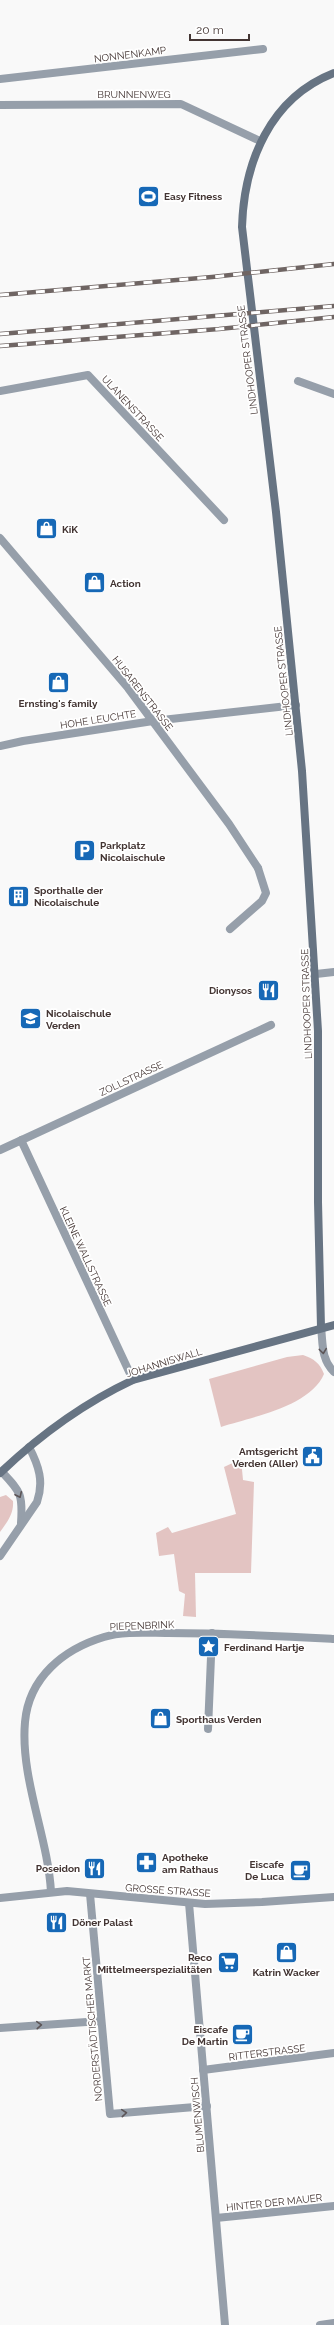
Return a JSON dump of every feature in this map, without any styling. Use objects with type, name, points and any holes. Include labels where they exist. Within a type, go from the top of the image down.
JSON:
[{"type":"main road","name":"LINDHOOPER STRASSE","points":[[321,1327],[316,974],[296,705],[242,227],[245,188],[260,141],[286,104],[305,88],[334,72]]},
{"type":"main road","name":"JOHANNISWALL","points":[[1,1472],[29,1447],[77,1411],[106,1393],[133,1380],[321,1327],[334,1325]]},
{"type":"street","name":"NONNENKAMP","points":[[0,79],[263,49]]},
{"type":"street","name":"BRUNNENWEG","points":[[0,105],[181,104],[260,141]]},
{"type":"street","name":"ULANENSTRASSE","points":[[0,391],[88,375],[224,520]]},
{"type":"street","points":[[298,381],[334,394]]},
{"type":"street","name":"HUSARENSTRASSE","points":[[0,538],[153,721],[258,868],[266,893],[262,901],[230,929]]},
{"type":"street","name":"HOHE LEUCHTE","points":[[0,746],[153,721],[296,705]]},
{"type":"street","points":[[316,974],[334,972]]},
{"type":"street","name":"ZOLLSTRASSE","points":[[0,1150],[271,1025]]},
{"type":"street","name":"KLEINE WALLSTRASSE","points":[[21,1140],[133,1380]]},
{"type":"street","points":[[321,1327],[323,1356],[334,1372]]},
{"type":"street","points":[[0,1556],[37,1502],[40,1493],[41,1477],[38,1464],[29,1447]]},
{"type":"street","points":[[1,1472],[15,1485],[22,1501],[21,1524]]},
{"type":"street","name":"PIEPENBRINK","points":[[51,1892],[24,1740],[25,1721],[29,1706],[42,1678],[61,1656],[106,1636],[143,1633],[212,1633],[334,1639]]},
{"type":"street","points":[[208,1729],[212,1633]]},
{"type":"street","name":"GROSSE STRASSE","points":[[0,1898],[67,1891],[188,1903],[262,1902],[334,1897]]},
{"type":"street","name":"NORDERSTÄDTISCHER MARKT","points":[[90,1894],[110,2114],[207,2106]]},
{"type":"street","name":"BLUMENWISCH","points":[[188,1903],[225,2325]]},
{"type":"street","points":[[0,2028],[101,2021]]},
{"type":"street","name":"RITTERSTRASSE","points":[[203,2070],[334,2053]]},
{"type":"street","name":"HINTER DER MAUER","points":[[216,2218],[334,2206]]},
{"type":"street","points":[[320,2325],[334,2323]]},
{"type":"shaded area","points":[[303,1355],[316,1362],[321,1367],[324,1374],[317,1385],[306,1395],[293,1403],[263,1415],[221,1427],[209,1379],[287,1357]]},
{"type":"shaded area","points":[[241,1459],[243,1480],[254,1482],[251,1573],[195,1573],[196,1617],[183,1616],[185,1594],[179,1591],[174,1554],[159,1556],[156,1533],[168,1527],[172,1533],[236,1514],[224,1467]]},
{"type":"shaded area","points":[[6,1495],[13,1501],[13,1506],[10,1518],[0,1532],[0,1497]]},
{"type":"railway","points":[[0,295],[212,277],[334,264]]},
{"type":"railway","points":[[0,334],[334,306]]},
{"type":"railway","points":[[0,346],[219,329],[334,317]]},
{"type":"place","name":"Easy Fitness","points":[[148,196]]},
{"type":"place","name":"KiK","points":[[46,529]]},
{"type":"place","name":"Action","points":[[95,583]]},
{"type":"place","name":"Ernsting's family","points":[[58,683]]},
{"type":"place","name":"Parkplatz Nicolaischule","points":[[84,851]]},
{"type":"place","name":"Sporthalle der Nicolaischule","points":[[19,896]]},
{"type":"place","name":"Dionysos","points":[[268,990]]},
{"type":"place","name":"Nicolaischule Verden","points":[[30,1019]]},
{"type":"place","name":"Amtsgericht Verden (Aller)","points":[[313,1457]]},
{"type":"place","name":"Ferdinand Hartje","points":[[209,1647]]},
{"type":"place","name":"Sporthaus Verden","points":[[160,1719]]},
{"type":"place","name":"Apotheke am Rathaus","points":[[146,1863]]},
{"type":"place","name":"Poseidon","points":[[95,1868]]},
{"type":"place","name":"Eiscafe De Luca","points":[[300,1870]]},
{"type":"place","name":"Döner Palast","points":[[56,1922]]},
{"type":"place","name":"Katrin Wacker","points":[[286,1952]]},
{"type":"place","name":"Reco Mittelmeerspezialitäten","points":[[228,1963]]},
{"type":"place","name":"Eiscafe De Martin","points":[[243,2035]]}]
